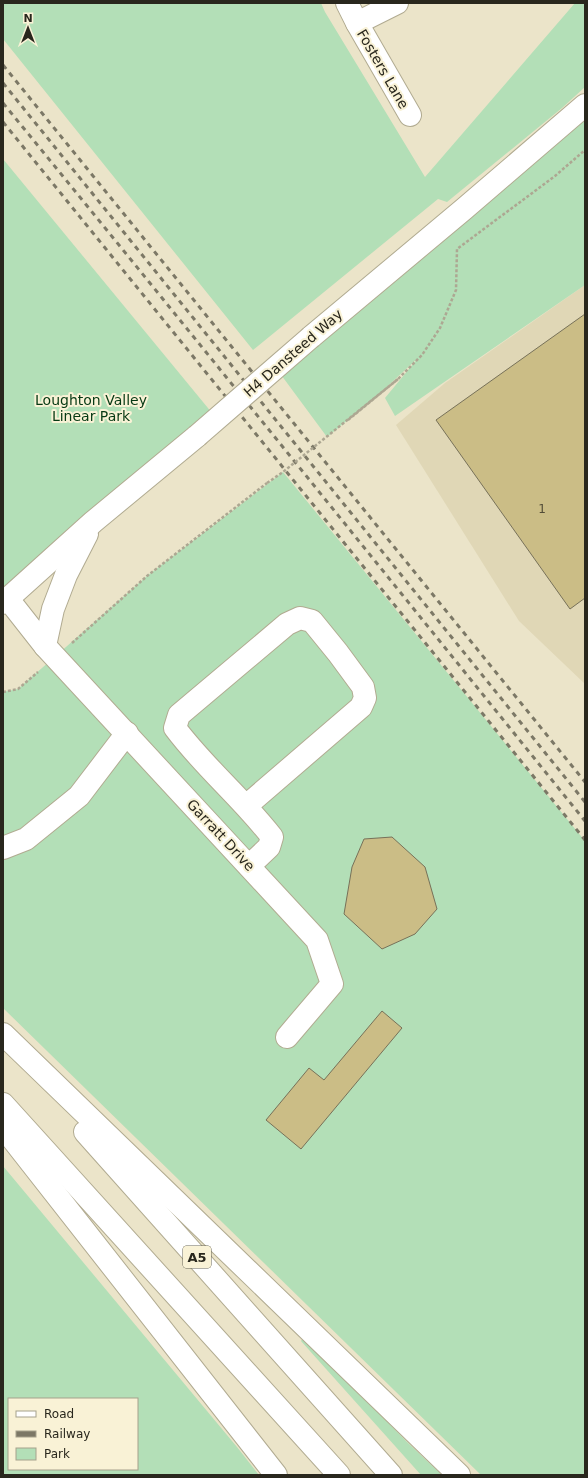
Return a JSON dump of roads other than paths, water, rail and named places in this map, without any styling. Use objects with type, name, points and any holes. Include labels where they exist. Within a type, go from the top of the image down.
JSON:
[{"type":"main road","name":"Fosters Lane","points":[[347,3],[410,115]]},
{"type":"main road","name":"Fosters Lane","points":[[357,23],[397,3]]},
{"type":"main road","name":"H4 Dansteed Way","points":[[5,601],[93,522],[197,436],[311,337],[585,105]]},
{"type":"main road","points":[[50,652],[53,609],[66,576],[93,522]]},
{"type":"main road","name":"Garratt Drive","points":[[5,601],[50,652],[127,733],[317,940],[332,984],[287,1037]]},
{"type":"main road","points":[[246,806],[361,707],[365,698],[363,686],[312,621],[300,618],[287,624],[179,715],[175,728],[272,837],[269,847],[249,866]]},
{"type":"main road","points":[[3,848],[26,839],[78,796],[127,733]]},
{"type":"main road","points":[[3,1034],[459,1475]]},
{"type":"main road","name":"A5","points":[[3,1040],[391,1475]]},
{"type":"main road","points":[[3,1104],[339,1475]]},
{"type":"main road","points":[[3,1126],[276,1475]]},
{"type":"railway","points":[[3,65],[585,782]]},
{"type":"railway","points":[[3,83],[585,802]]},
{"type":"railway","points":[[3,103],[222,371],[585,821]]},
{"type":"railway","points":[[3,122],[585,840]]},
{"type":"park label","name":"Loughton Valley Linear Park","points":[[91,408]]}]
